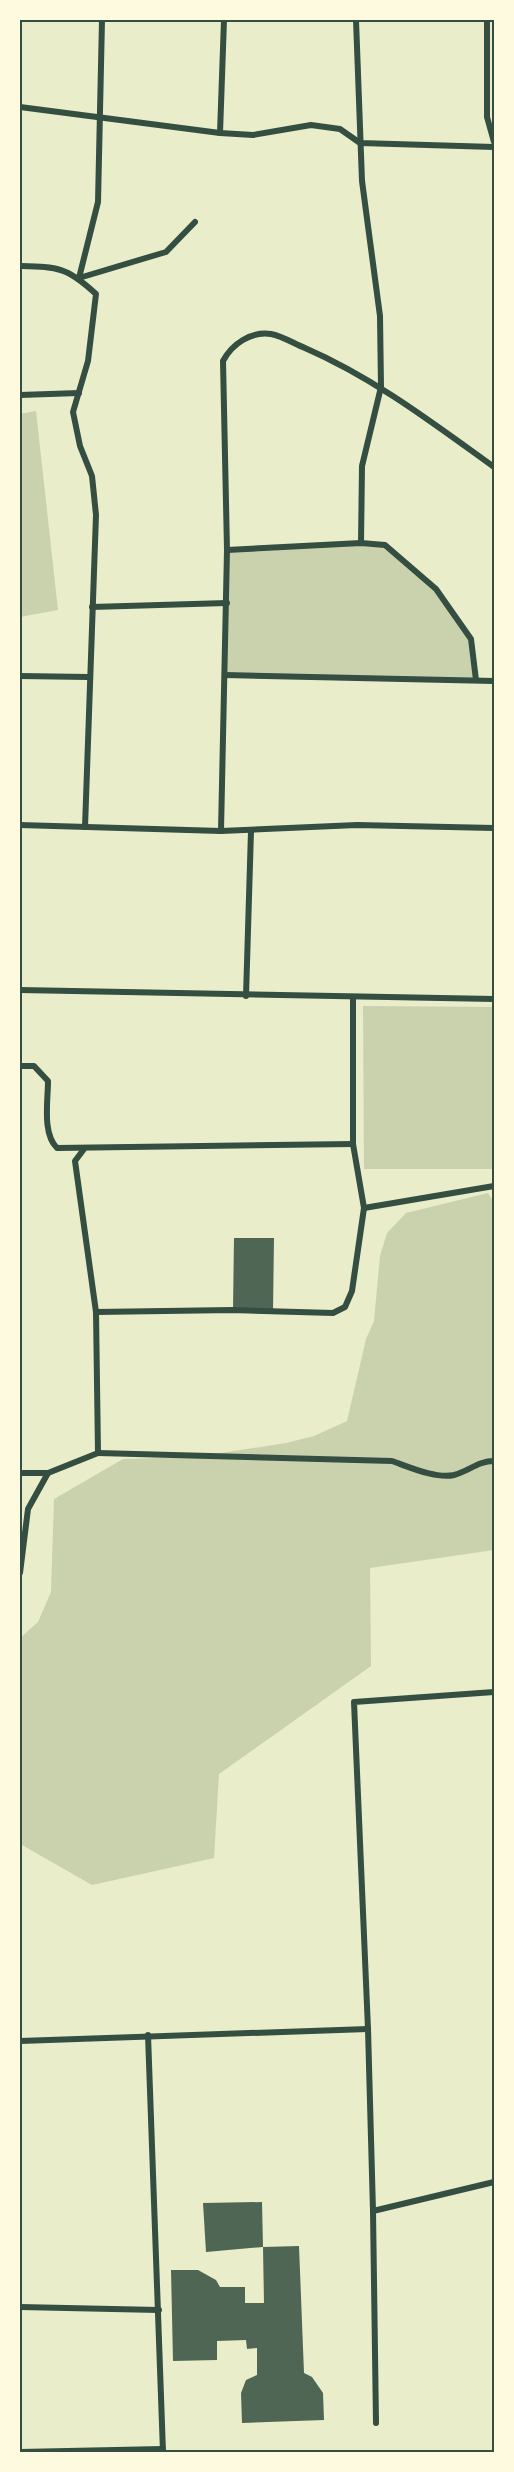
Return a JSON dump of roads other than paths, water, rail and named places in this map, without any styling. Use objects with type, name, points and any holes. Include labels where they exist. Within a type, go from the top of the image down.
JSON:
[{"type":"street","points":[[79,278],[98,202],[98,116],[102,20]]},
{"type":"street","points":[[220,133],[224,20]]},
{"type":"street","points":[[356,20],[362,181],[380,316],[381,387],[362,466],[361,543]]},
{"type":"street","points":[[487,20],[487,117],[495,142]]},
{"type":"street","points":[[20,107],[220,133],[253,135],[311,125],[340,129],[360,142],[495,147]]},
{"type":"street","points":[[79,278],[166,252],[195,222]]},
{"type":"street","points":[[20,266],[57,267],[79,278],[96,294],[88,361],[73,412],[80,446],[92,476],[96,515],[88,676],[85,827]]},
{"type":"street","points":[[221,831],[228,550],[223,361],[228,350],[254,334],[272,334],[331,359],[381,387],[495,467]]},
{"type":"street","points":[[20,395],[79,393]]},
{"type":"street","points":[[228,550],[361,543],[385,545],[436,589],[471,639],[476,680]]},
{"type":"street","points":[[92,607],[226,603]]},
{"type":"street","points":[[225,675],[495,681]]},
{"type":"street","points":[[20,676],[88,676]]},
{"type":"street","points":[[20,825],[221,831],[357,825],[495,828]]},
{"type":"street","points":[[246,996],[251,831]]},
{"type":"street","points":[[20,990],[495,999]]},
{"type":"street","points":[[96,1312],[232,1310],[333,1313],[345,1307],[352,1291],[364,1208],[353,1144],[353,998]]},
{"type":"street","points":[[20,1066],[34,1066],[48,1082],[48,1129],[52,1143],[57,1148],[353,1144]]},
{"type":"street","points":[[84,1149],[75,1161],[96,1312],[98,1453]]},
{"type":"street","points":[[364,1208],[495,1186]]},
{"type":"street","points":[[20,1473],[48,1473],[98,1453],[392,1461],[422,1471],[452,1475],[483,1461],[495,1461]]},
{"type":"street","points":[[20,1573],[28,1509],[48,1473]]},
{"type":"street","points":[[376,2423],[368,2029],[354,1702],[495,1692]]},
{"type":"street","points":[[20,2041],[368,2029]]},
{"type":"street","points":[[20,2452],[163,2451],[148,2035]]},
{"type":"street","points":[[373,2211],[495,2182]]},
{"type":"street","points":[[20,2307],[159,2310]]}]
